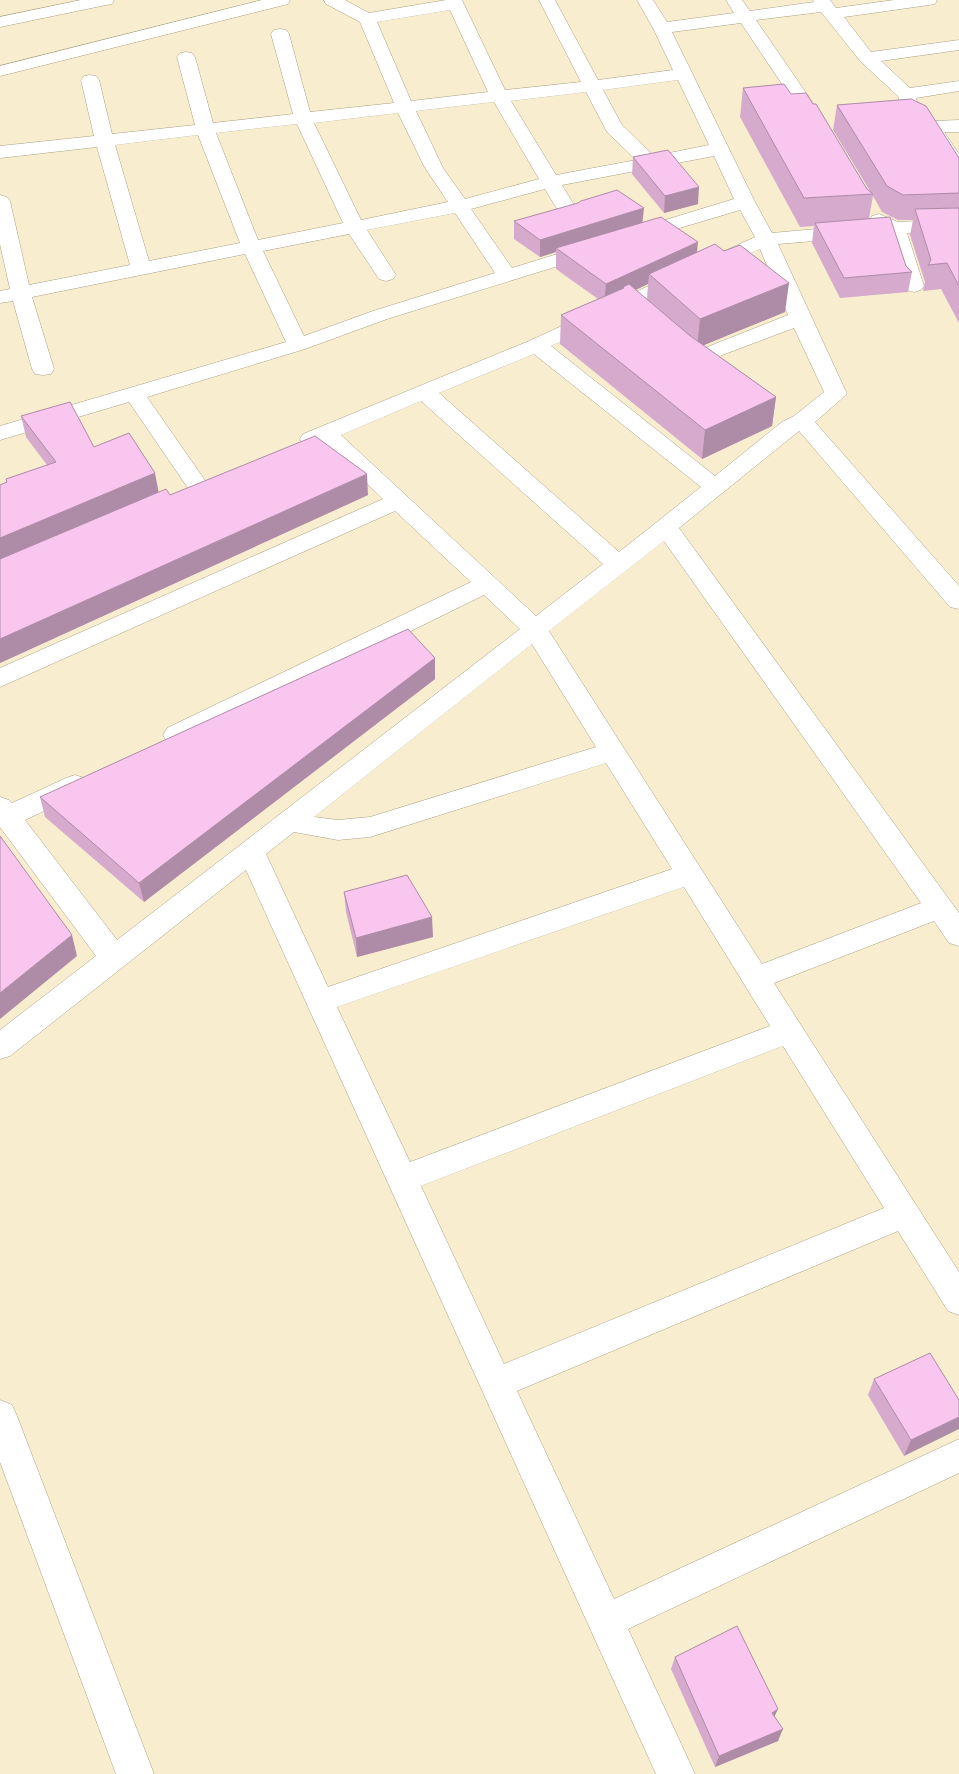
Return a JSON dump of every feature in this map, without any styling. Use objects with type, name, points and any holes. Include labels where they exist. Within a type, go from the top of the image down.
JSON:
[{"type":"street","points":[[0,22],[106,0]]},
{"type":"street","points":[[0,71],[282,0]]},
{"type":"street","points":[[332,0],[366,19],[404,106],[434,168],[507,275]]},
{"type":"street","points":[[547,0],[614,128],[650,162]]},
{"type":"street","points":[[0,1047],[666,527],[715,487],[788,421],[836,394],[800,318],[766,239],[745,202],[662,28],[645,0]]},
{"type":"street","points":[[734,0],[828,142]]},
{"type":"street","points":[[662,28],[827,7],[929,0]]},
{"type":"street","points":[[366,19],[455,2],[500,96],[570,215]]},
{"type":"street","points":[[827,7],[867,58],[906,94],[914,118],[932,127],[959,126]]},
{"type":"street","points":[[280,34],[303,118],[354,226],[386,275]]},
{"type":"street","points":[[867,58],[959,45]]},
{"type":"street","points":[[186,57],[205,129],[251,246],[298,346]]},
{"type":"street","points":[[0,152],[592,86],[683,74]]},
{"type":"street","points":[[90,80],[104,140],[141,268]]},
{"type":"street","points":[[906,94],[959,86]]},
{"type":"street","points":[[932,127],[959,170]]},
{"type":"street","points":[[0,297],[459,206],[550,182],[719,149]]},
{"type":"street","points":[[0,201],[21,293],[43,369]]},
{"type":"street","points":[[0,433],[298,346],[380,315],[745,202]]},
{"type":"street","points":[[869,208],[874,217],[895,228],[914,286]]},
{"type":"street","points":[[290,449],[423,391],[536,345],[636,308],[766,239],[895,228],[959,225]]},
{"type":"street","points":[[694,359],[800,318]]},
{"type":"street","points":[[536,345],[715,487]]},
{"type":"street","points":[[423,391],[618,564]]},
{"type":"street","points":[[135,394],[200,488]]},
{"type":"street","points":[[788,421],[959,602]]},
{"type":"street","points":[[326,433],[535,629],[959,1300]]},
{"type":"street","points":[[0,678],[398,500]]},
{"type":"street","points":[[666,527],[952,923],[756,978]]},
{"type":"street","points":[[159,744],[488,584]]},
{"type":"street","points":[[290,821],[332,832],[370,827],[612,751]]},
{"type":"street","points":[[96,774],[4,812],[114,958]]},
{"type":"street","points":[[251,851],[676,1774]]},
{"type":"street","points":[[320,1002],[690,874]]},
{"type":"street","points":[[402,1179],[789,1031]]},
{"type":"street","points":[[496,1383],[905,1214]]},
{"type":"street","points":[[0,1416],[135,1774]]},
{"type":"street","points":[[606,1621],[959,1456]]},
{"type":"building","points":[[784,84],[791,94],[806,93],[813,104],[816,104],[867,189],[873,194],[804,198],[743,88]]},
{"type":"building","points":[[911,99],[926,106],[959,158],[959,193],[903,195],[887,186],[837,105]]},
{"type":"building","points":[[668,150],[699,187],[665,196],[633,157]]},
{"type":"building","points":[[617,190],[644,208],[540,240],[514,221],[578,203]]},
{"type":"building","points":[[959,208],[959,286],[947,263],[928,265],[931,260],[915,209]]},
{"type":"building","points":[[661,217],[698,242],[606,284],[556,248]]},
{"type":"building","points":[[890,217],[906,266],[912,272],[844,278],[815,223]]},
{"type":"building","points":[[715,244],[724,251],[740,245],[789,283],[700,319],[649,274]]},
{"type":"building","points":[[629,284],[689,335],[776,397],[705,430],[561,315],[624,288]]},
{"type":"building","points":[[70,402],[94,447],[129,433],[155,473],[0,538],[0,485],[7,482],[6,479],[56,462],[21,416]]},
{"type":"building","points":[[315,436],[367,474],[0,639],[0,559],[166,489],[170,495]]},
{"type":"building","points":[[408,629],[435,658],[139,883],[40,797]]},
{"type":"building","points":[[0,836],[72,935],[0,993]]},
{"type":"building","points":[[407,875],[432,917],[356,938],[344,892]]},
{"type":"building","points":[[930,1353],[959,1400],[959,1417],[911,1440],[874,1379]]},
{"type":"building","points":[[737,1626],[778,1709],[772,1713],[783,1729],[719,1756],[675,1657]]}]
